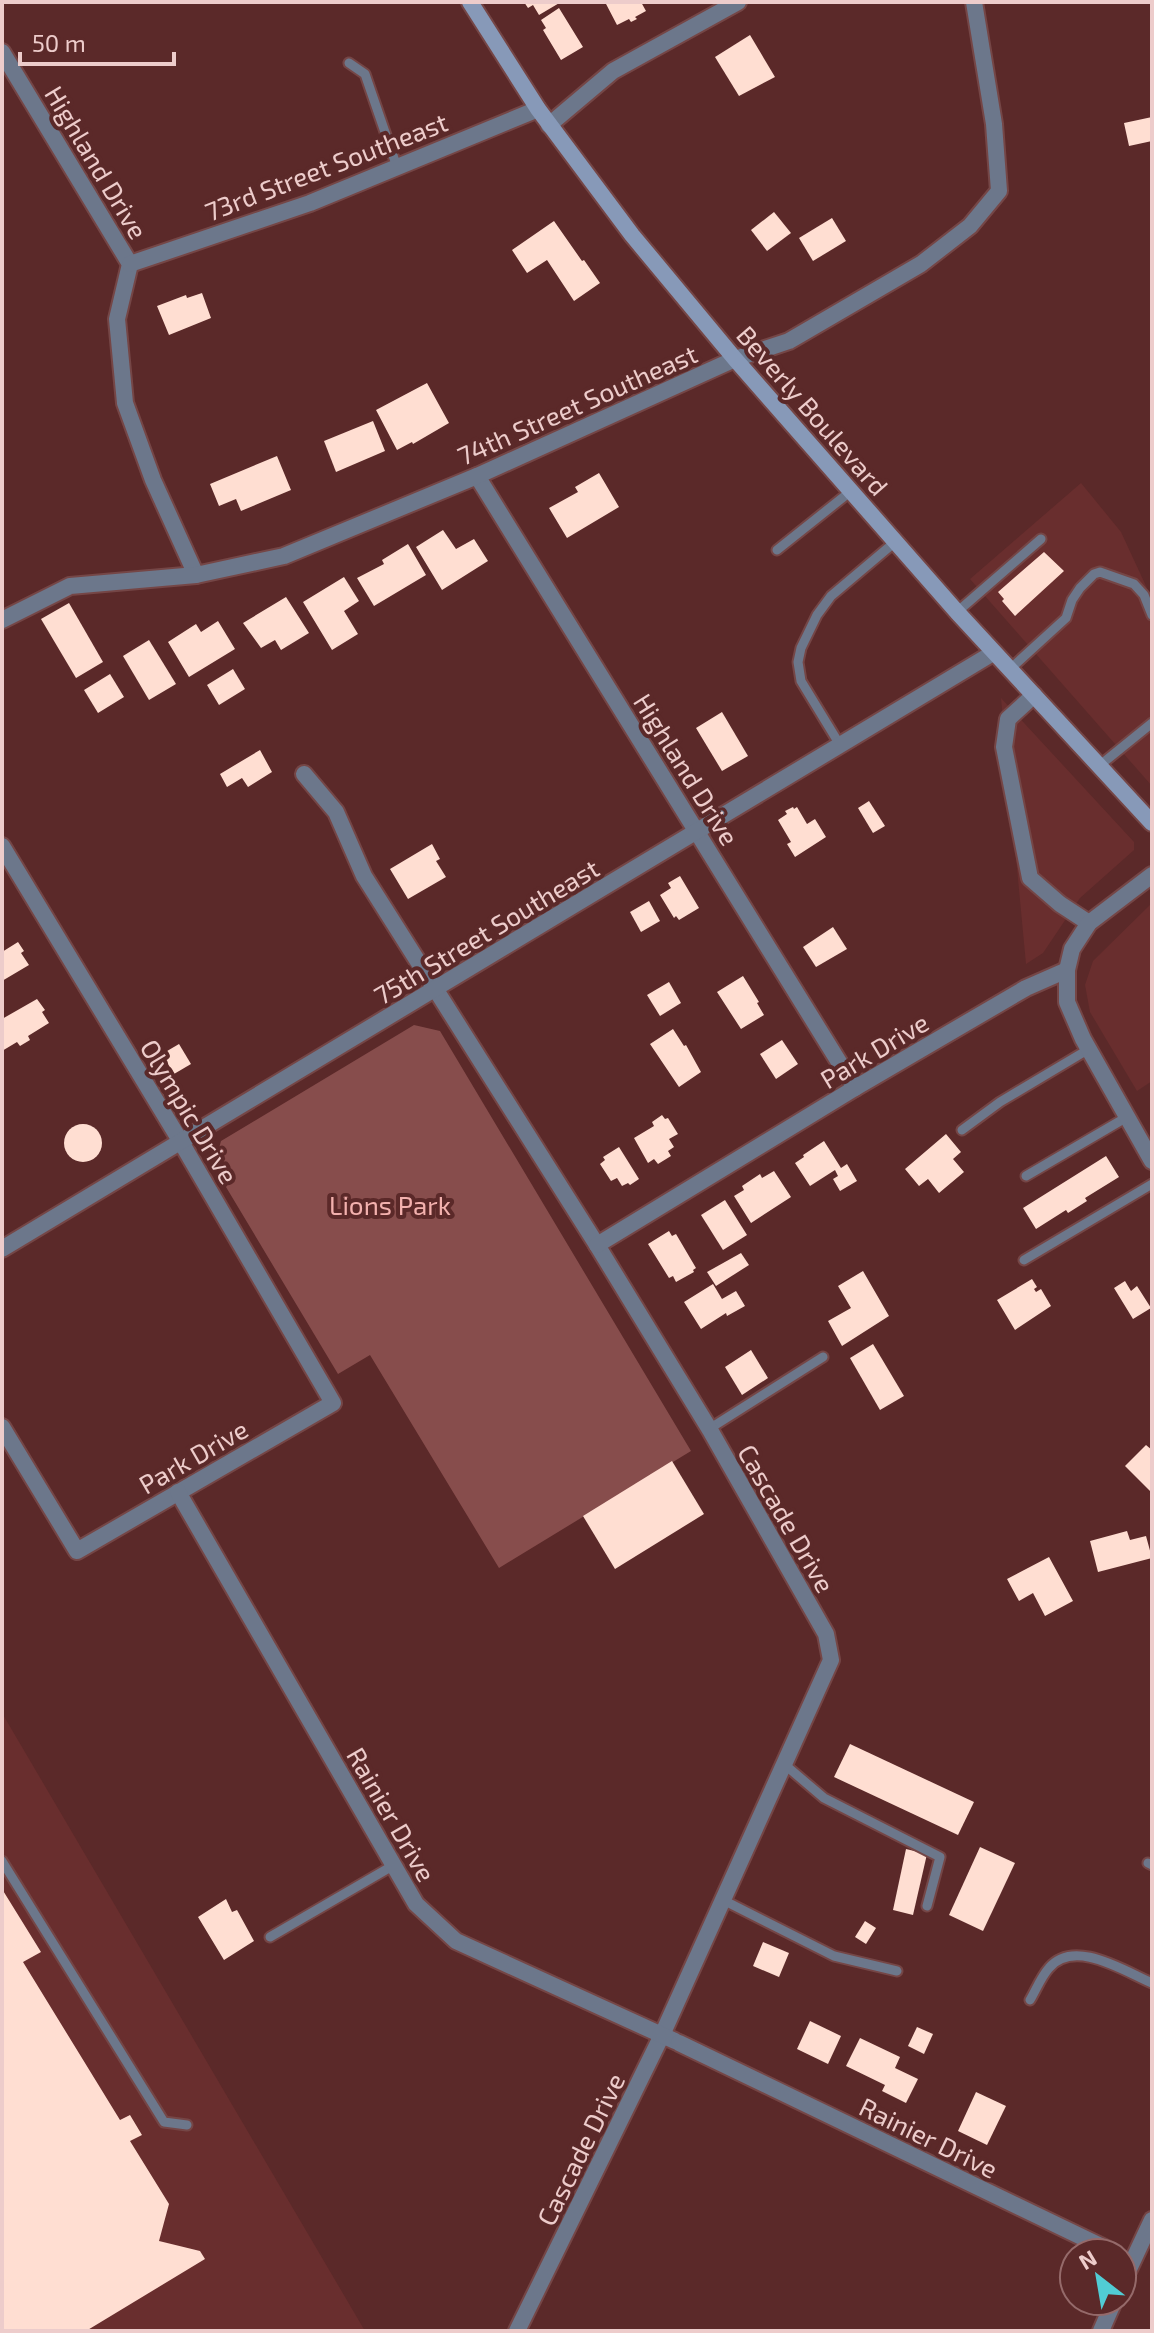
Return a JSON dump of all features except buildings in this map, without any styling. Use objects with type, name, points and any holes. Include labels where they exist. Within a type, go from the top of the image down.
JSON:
[{"type":"main road","name":"Beverly Boulevard","points":[[470,2],[549,125],[632,235],[735,359],[993,653],[1152,823]]},
{"type":"street","points":[[549,125],[613,71],[738,2]]},
{"type":"street","name":"74th Street Southeast","points":[[2,620],[70,586],[196,575],[284,556],[477,476],[735,359],[789,341],[921,264],[970,226],[999,191],[994,124],[974,2]]},
{"type":"street","name":"Highland Drive","points":[[2,52],[130,264],[117,319],[125,403],[153,480],[196,575]]},
{"type":"street","name":"73rd Street Southeast","points":[[130,264],[310,203],[538,109]]},
{"type":"street","name":"Highland Drive","points":[[477,476],[855,1088]]},
{"type":"street","name":"75th Street Southeast","points":[[2,1249],[993,653]]},
{"type":"street","points":[[1034,695],[1008,719],[1004,747],[1030,878],[1060,904],[1089,923]]},
{"type":"street","name":"Cascade Drive","points":[[304,774],[336,812],[364,876],[709,1429],[826,1634],[831,1660],[723,1900],[672,2039],[517,2331]]},
{"type":"street","name":"Olympic Drive","points":[[2,846],[181,1142],[333,1403]]},
{"type":"street","points":[[1152,875],[1089,923],[1072,949],[1067,970],[1067,1002],[1089,1049],[1152,1161]]},
{"type":"street","name":"Park Drive","points":[[597,1245],[855,1088],[1026,988],[1067,970]]},
{"type":"street","name":"Park Drive","points":[[2,1427],[77,1551],[333,1403]]},
{"type":"street","name":"Rainier Drive","points":[[178,1492],[416,1904],[456,1941],[672,2039],[1082,2237]]},
{"type":"street","points":[[1138,2242],[1152,2220]]},
{"type":"lane","points":[[349,63],[365,74],[397,167]]},
{"type":"lane","points":[[777,550],[851,491]]},
{"type":"lane","points":[[957,612],[1041,539]]},
{"type":"lane","points":[[840,745],[799,676],[801,648],[817,615],[831,596],[895,542]]},
{"type":"lane","points":[[1009,670],[1066,618],[1072,600],[1094,574],[1107,573],[1134,584],[1144,595],[1152,615]]},
{"type":"lane","points":[[1099,766],[1152,723]]},
{"type":"lane","points":[[962,1130],[1000,1102],[1089,1049]]},
{"type":"lane","points":[[1026,1176],[1127,1117]]},
{"type":"lane","points":[[1024,1260],[1152,1184]]},
{"type":"lane","points":[[709,1429],[823,1357]]},
{"type":"lane","points":[[784,1764],[824,1798],[940,1857],[927,1906]]},
{"type":"lane","points":[[2,1861],[164,2122],[187,2125]]},
{"type":"lane","points":[[270,1937],[394,1865]]},
{"type":"lane","points":[[723,1900],[834,1956],[897,1971]]},
{"type":"lane","points":[[1030,2000],[1050,1966],[1067,1955],[1090,1956],[1152,1983]]},
{"type":"shaded area","points":[[1081,483],[1121,532],[1152,599],[1152,786],[970,579]]},
{"type":"shaded area","points":[[1001,698],[1134,842],[1134,850],[1080,898],[1043,953],[1026,964]]},
{"type":"shaded area","points":[[1152,903],[1152,1081],[1137,1091],[1090,1012],[1085,985],[1093,961]]},
{"type":"shaded area","points":[[2,1713],[365,2331],[2,2331]]},
{"type":"green space","name":"Lions Park","points":[[414,1025],[440,1031],[691,1451],[499,1568],[370,1355],[338,1374],[214,1167],[221,1141]]}]
